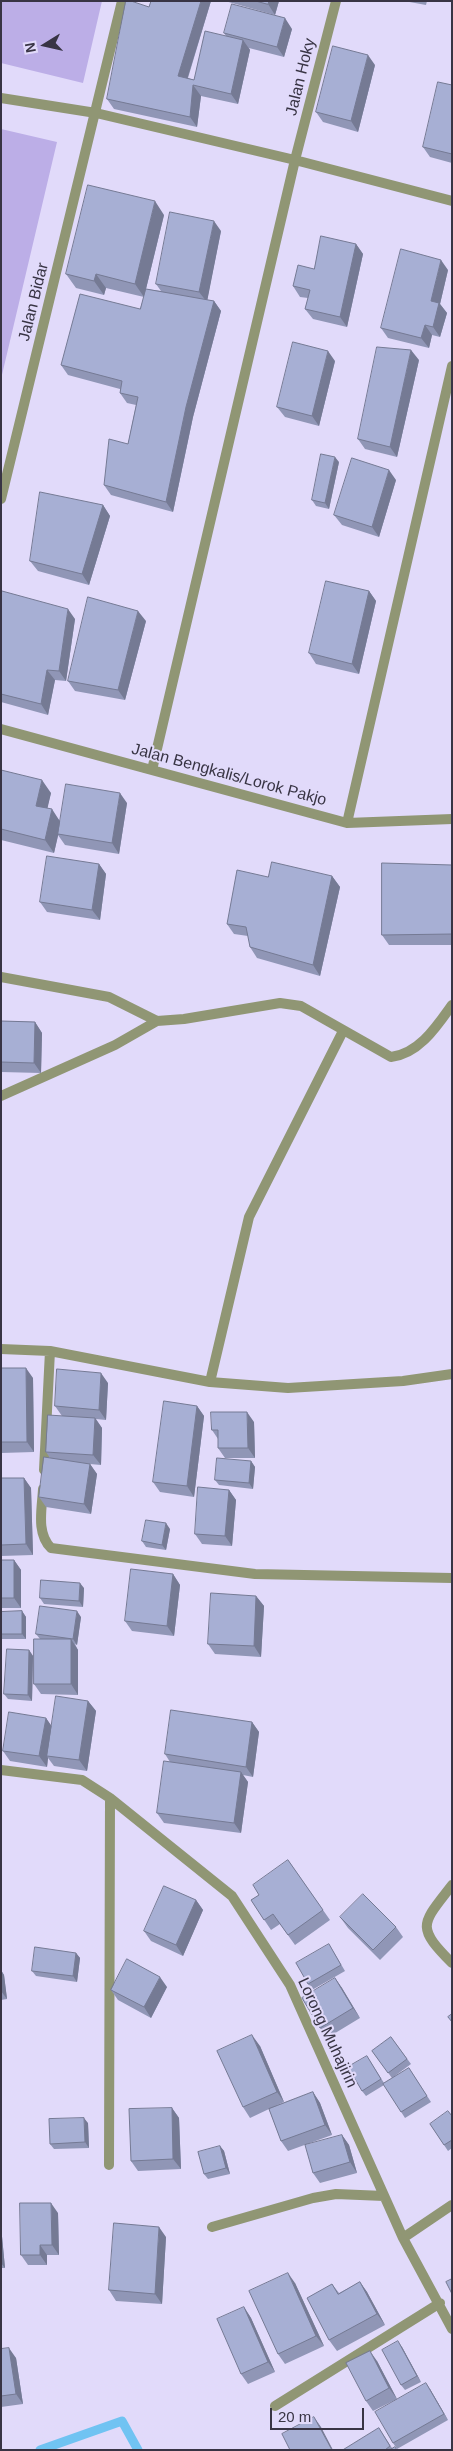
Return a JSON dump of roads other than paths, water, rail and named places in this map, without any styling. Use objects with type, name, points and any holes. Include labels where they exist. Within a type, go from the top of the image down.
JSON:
[{"type":"street","name":"Jalan Bidar","points":[[1,499],[122,1]]},
{"type":"street","name":"Jalan Hoky","points":[[152,770],[294,160],[336,1]]},
{"type":"street","points":[[1,98],[96,113],[294,160],[452,201]]},
{"type":"street","points":[[347,823],[452,366]]},
{"type":"street","name":"Jalan Bengkalis/Lorok Pakjo","points":[[1,729],[347,823],[452,819]]},
{"type":"street","points":[[1,977],[109,997],[157,1021]]},
{"type":"street","points":[[1,1096],[115,1045],[157,1021],[184,1019],[280,1003],[301,1006],[391,1057],[398,1056],[417,1047],[437,1026],[452,1005]]},
{"type":"street","points":[[210,1382],[248,1216],[343,1031]]},
{"type":"street","points":[[1,1349],[50,1351],[210,1382],[288,1388],[403,1380],[452,1374]]},
{"type":"street","points":[[50,1351],[41,1525],[43,1540],[51,1548],[255,1574],[452,1578]]},
{"type":"street","name":"Lorong Muhajirin","points":[[1,1770],[82,1780],[110,1798],[232,1896],[290,1985],[403,2238],[440,2303],[452,2329]]},
{"type":"street","points":[[109,2165],[110,1798]]},
{"type":"street","points":[[452,1885],[428,1915],[425,1929],[431,1942],[452,1963]]},
{"type":"street","points":[[212,2227],[313,2198],[336,2194],[384,2196]]},
{"type":"street","points":[[403,2238],[452,2205]]},
{"type":"street","points":[[275,2406],[440,2303]]},
{"type":"waterway","points":[[40,2450],[122,2421],[138,2450]]}]
